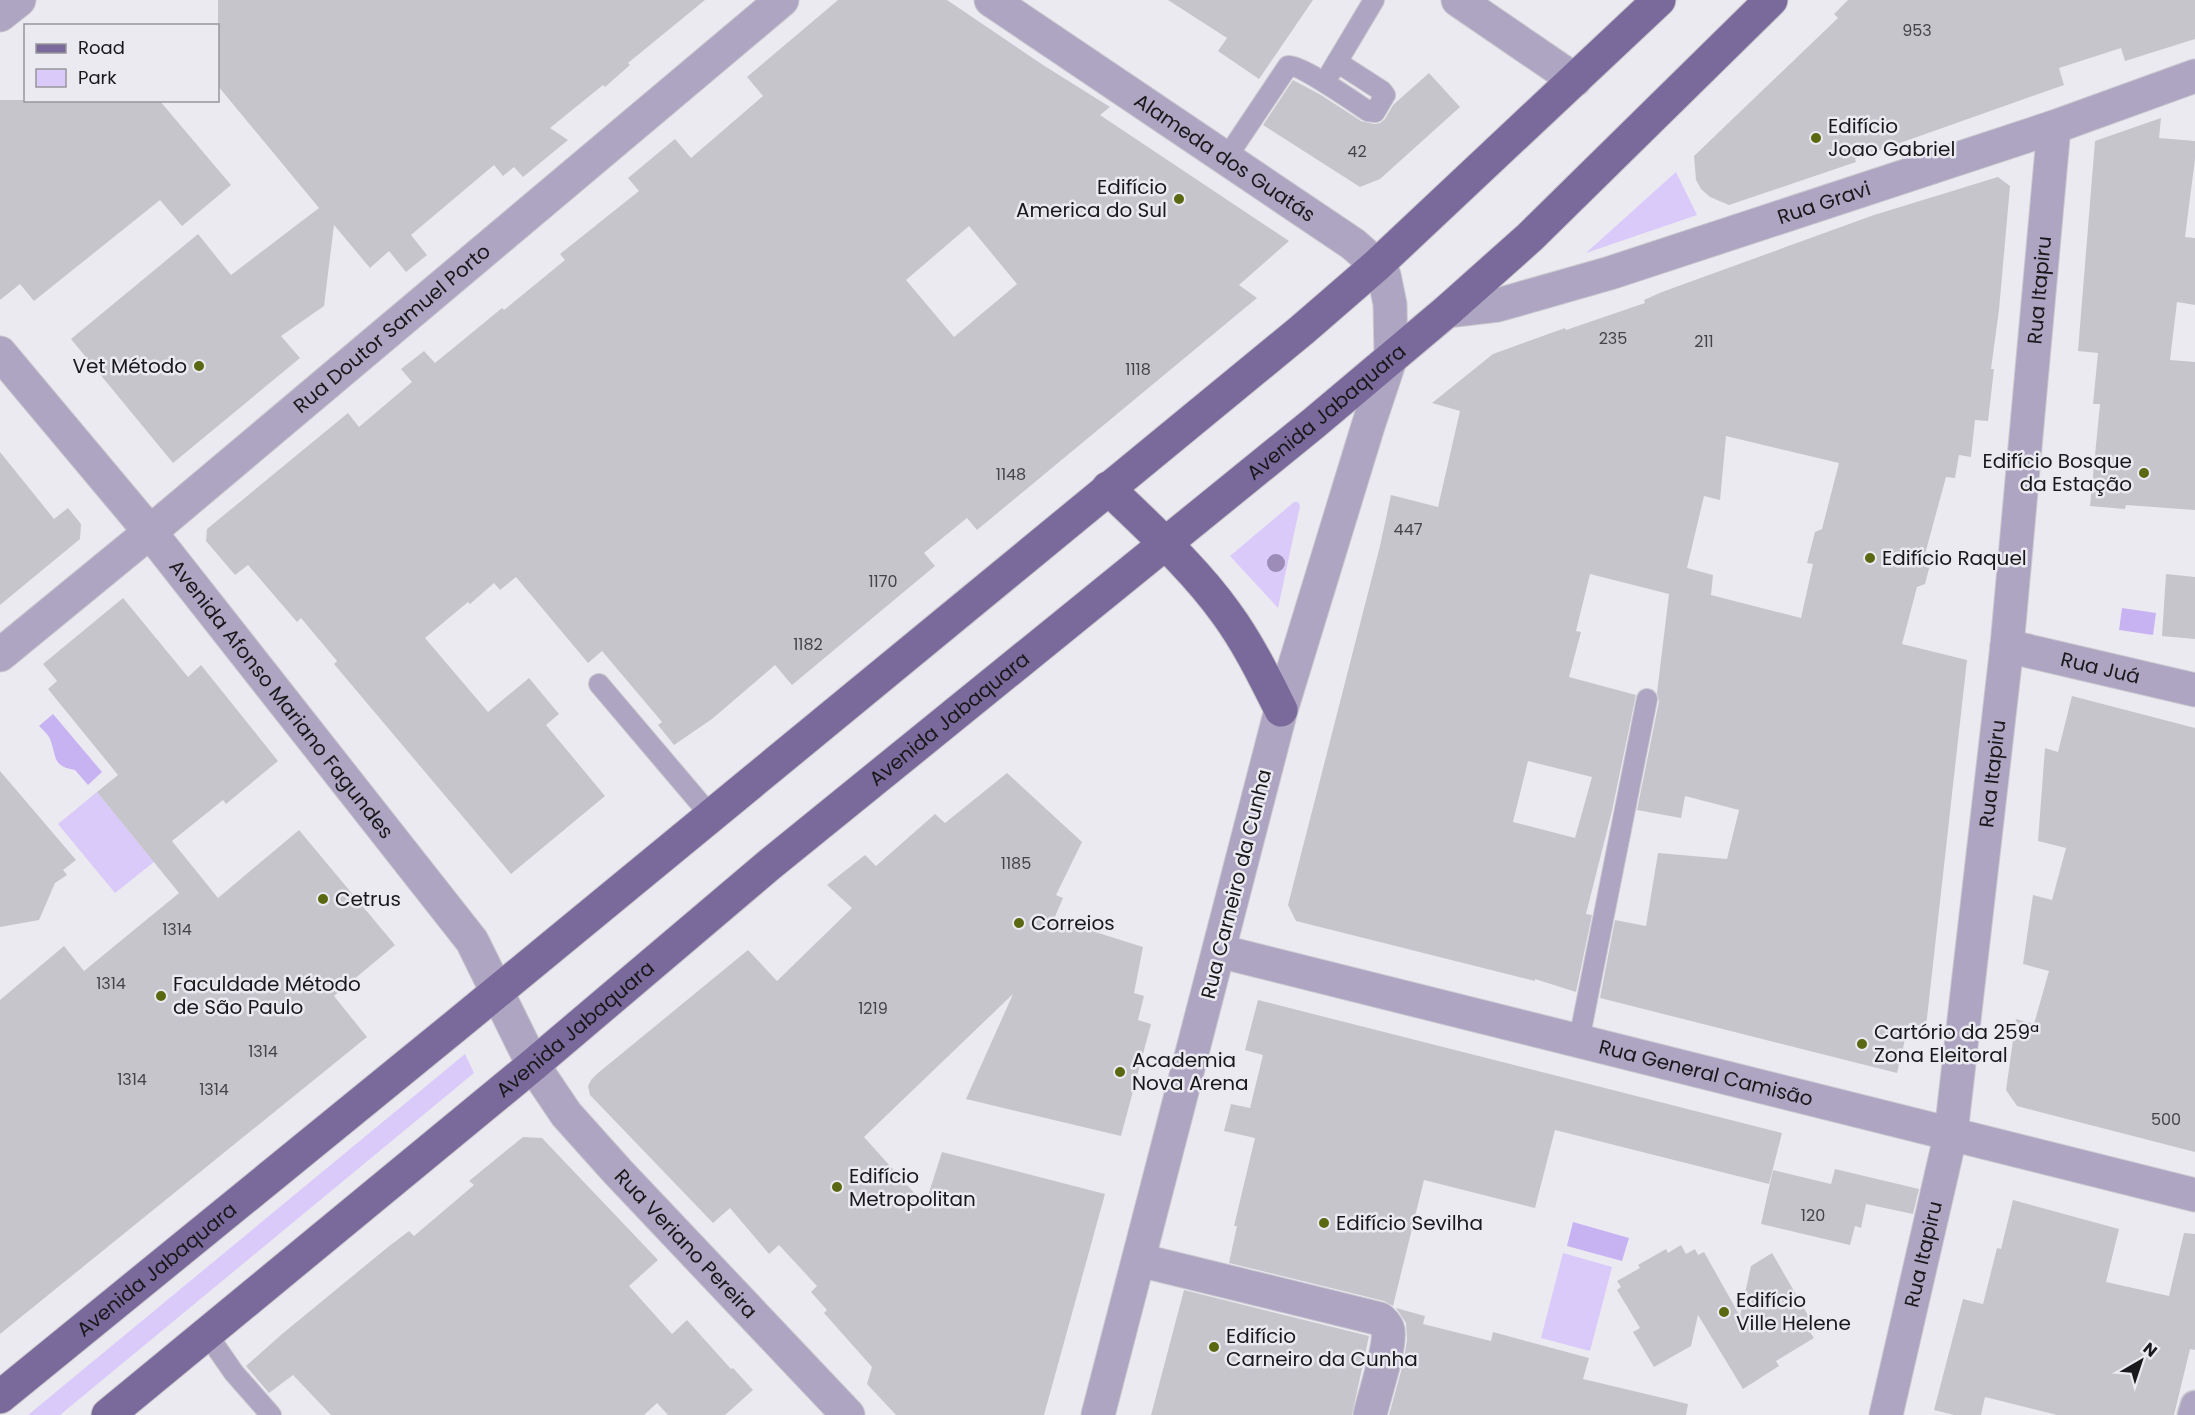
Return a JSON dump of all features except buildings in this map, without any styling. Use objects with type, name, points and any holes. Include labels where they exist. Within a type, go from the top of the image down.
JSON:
[{"type":"main road","name":"Avenida Jabaquara","points":[[0,1397],[1302,330],[1377,265],[1659,0]]},
{"type":"main road","name":"Avenida Jabaquara","points":[[108,1415],[533,1065],[769,865],[1314,423],[1447,311],[1530,237],[1771,0]]},
{"type":"main road","points":[[1108,489],[1198,578],[1226,612],[1257,662],[1281,710]]},
{"type":"street","points":[[0,15],[19,0]]},
{"type":"street","name":"Rua Doutor Samuel Porto","points":[[0,655],[150,532],[782,0]]},
{"type":"street","name":"Alameda dos Guatás","points":[[991,0],[1346,239],[1377,265],[1384,276],[1390,304],[1391,357]]},
{"type":"street","points":[[1458,0],[1575,80]]},
{"type":"street","name":"Rua Gravi","points":[[1447,311],[1498,305],[1610,273],[2054,127],[2195,76]]},
{"type":"street","name":"Rua Itapiru","points":[[1886,1415],[1951,1133],[2007,646],[2054,127]]},
{"type":"street","name":"Avenida Afonso Mariano Fagundes","points":[[0,352],[150,532],[472,941],[533,1065]]},
{"type":"street","name":"Rua Carneiro da Cunha","points":[[1098,1415],[1281,710],[1391,357]]},
{"type":"street","name":"Rua Juá","points":[[2007,646],[2195,690]]},
{"type":"street","name":"Rua General Camisão","points":[[1219,951],[2195,1195]]},
{"type":"street","name":"Rua Veriano Pereira","points":[[533,1065],[566,1114],[618,1172],[848,1415]]},
{"type":"street","points":[[1139,1260],[1380,1319],[1388,1331],[1387,1344],[1370,1415]]},
{"type":"street","points":[[2192,1415],[2195,1405]]},
{"type":"lane","points":[[1324,83],[1374,0]]},
{"type":"lane","points":[[1227,158],[1288,66],[1292,65],[1368,111],[1375,111],[1385,95],[1382,91],[1337,62]]},
{"type":"lane","points":[[599,684],[711,816]]},
{"type":"lane","points":[[1579,1040],[1647,699]]},
{"type":"lane","points":[[207,1334],[234,1373],[270,1415]]},
{"type":"green space","points":[[1676,172],[1697,215],[1586,253]]},
{"type":"green space","points":[[1294,502],[1298,502],[1300,506],[1278,608],[1230,556]]},
{"type":"green space","points":[[97,792],[154,862],[115,893],[58,824]]},
{"type":"green space","points":[[465,1054],[474,1073],[60,1415],[28,1415]]},
{"type":"green space","points":[[1563,1253],[1612,1267],[1590,1351],[1541,1338]]},
{"type":"shaded area","points":[[2122,608],[2156,613],[2153,635],[2119,630]]},
{"type":"shaded area","points":[[53,714],[102,772],[88,785],[75,770],[59,764],[49,738],[39,726]]},
{"type":"shaded area","points":[[1573,1222],[1629,1238],[1622,1261],[1567,1246]]},
{"type":"place","name":"Edifício Joao Gabriel","points":[[1816,138]]},
{"type":"place","name":"Edifício America do Sul","points":[[1179,199]]},
{"type":"place","name":"Vet Método","points":[[199,366]]},
{"type":"place","name":"Edifício Bosque da Estação","points":[[2144,473]]},
{"type":"place","name":"Edifício Raquel","points":[[1870,558]]},
{"type":"place","name":"Cetrus","points":[[323,899]]},
{"type":"place","name":"Correios","points":[[1019,923]]},
{"type":"place","name":"Faculdade Método de São Paulo","points":[[161,996]]},
{"type":"place","name":"Cartório da 259ª Zona Eleitoral","points":[[1862,1044]]},
{"type":"place","name":"Academia Nova Arena","points":[[1120,1072]]},
{"type":"place","name":"Edifício Metropolitan","points":[[837,1187]]},
{"type":"place","name":"Edifício Sevilha","points":[[1324,1223]]},
{"type":"place","name":"Edifício Ville Helene","points":[[1724,1312]]},
{"type":"place","name":"Edifício Carneiro da Cunha","points":[[1214,1347]]}]
